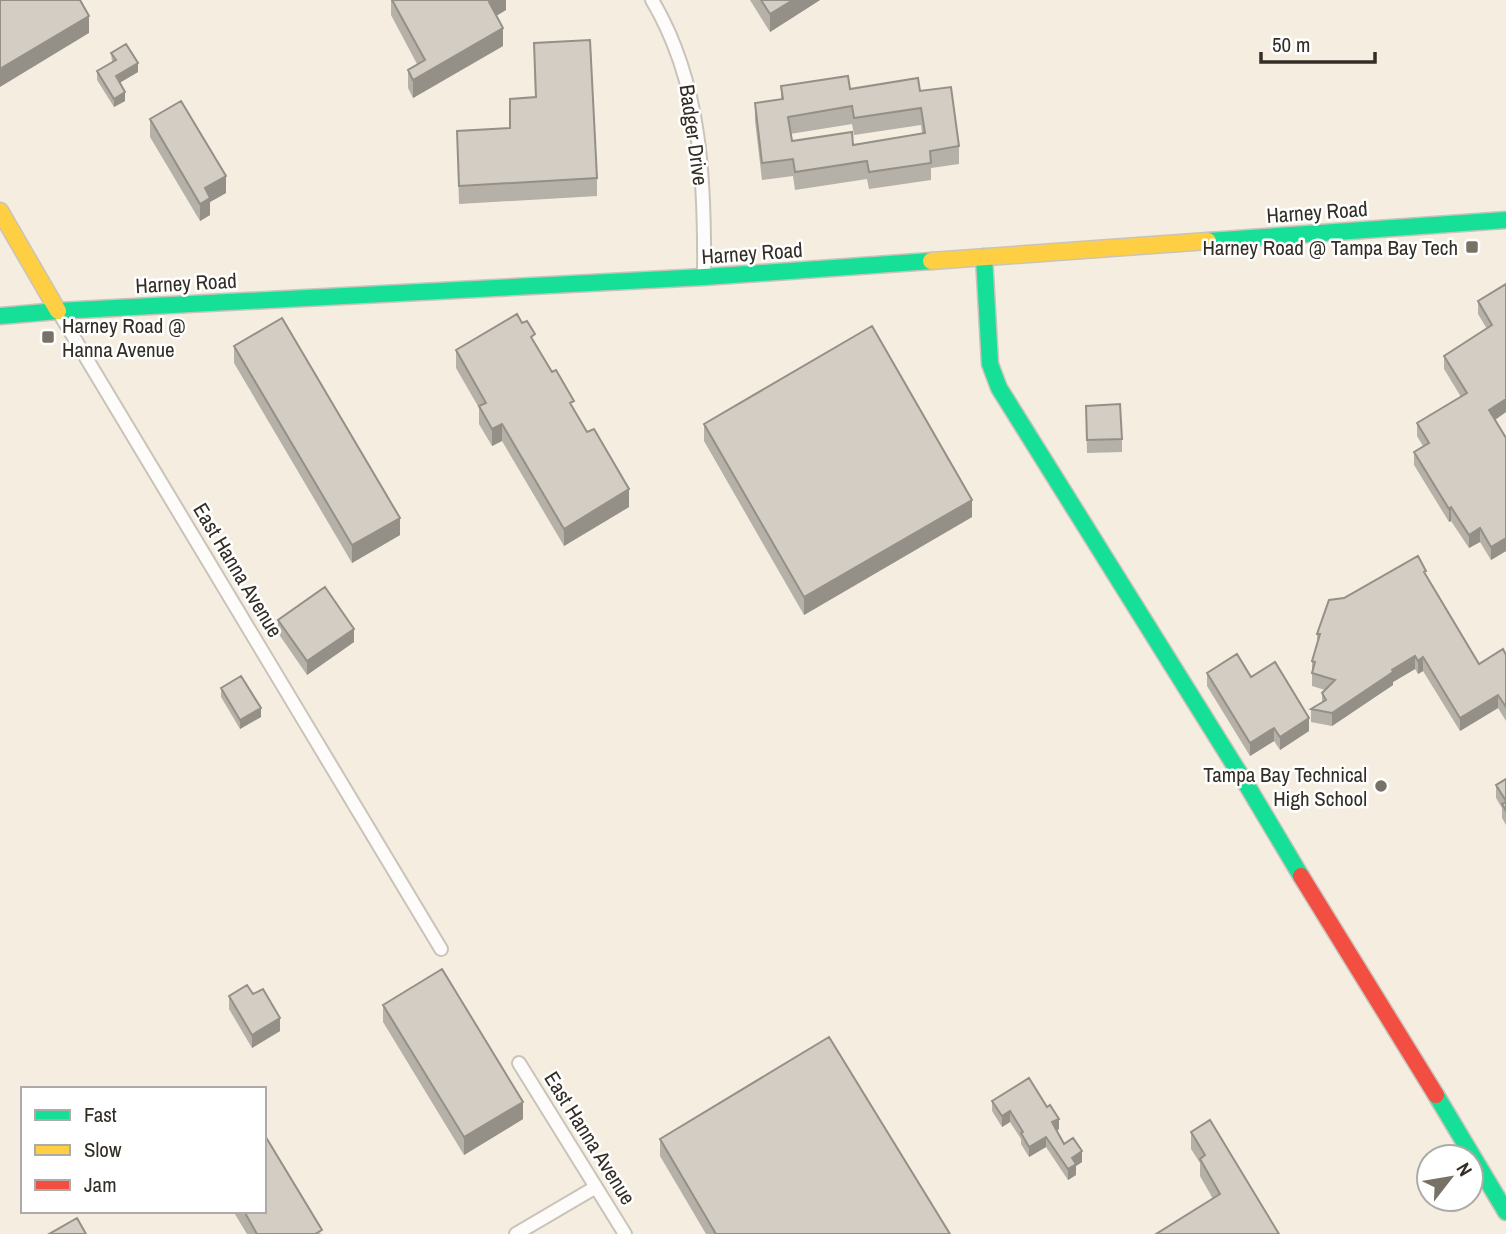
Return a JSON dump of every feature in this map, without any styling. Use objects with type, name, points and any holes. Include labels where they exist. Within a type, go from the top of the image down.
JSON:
[{"type":"street","name":"Badger Drive","points":[[652,0],[665,22],[692,100],[700,158],[704,277]]},
{"type":"street","name":"East Hanna Avenue","points":[[0,211],[441,949]]},
{"type":"street","name":"Harney Road","points":[[0,316],[704,277],[1506,220]]},
{"type":"street","points":[[984,257],[989,365],[999,388],[1248,787],[1506,1212]]},
{"type":"street","name":"East Hanna Avenue","points":[[519,1063],[625,1234]]},
{"type":"street","points":[[516,1234],[596,1187]]},
{"type":"building","points":[[0,0],[80,0],[89,16],[0,69]]},
{"type":"building","points":[[392,0],[493,0],[489,2],[503,28],[413,80],[408,70],[425,60]]},
{"type":"building","points":[[761,0],[793,0],[770,14]]},
{"type":"building","points":[[590,40],[597,178],[459,186],[457,131],[510,128],[510,99],[536,97],[534,43]]},
{"type":"building","points":[[126,44],[138,63],[116,76],[125,92],[114,99],[97,71],[116,60],[111,53]]},
{"type":"building","points":[[848,76],[850,89],[918,78],[920,91],[951,87],[959,146],[930,151],[931,163],[869,172],[867,161],[795,172],[793,159],[762,163],[755,103],[783,99],[781,86]],"holes":[[[852,106],[854,118],[921,108],[925,133],[853,145],[852,132],[792,141],[788,117]]]},
{"type":"building","points":[[181,101],[226,176],[205,188],[210,198],[200,204],[150,119]]},
{"type":"building","points":[[1506,284],[1506,399],[1489,410],[1506,438],[1506,538],[1491,547],[1480,528],[1469,535],[1451,507],[1449,509],[1414,452],[1429,443],[1417,423],[1467,393],[1444,356],[1492,325],[1478,301]]},
{"type":"building","points":[[517,314],[522,323],[527,321],[535,334],[531,337],[552,372],[556,370],[574,401],[570,403],[587,432],[594,429],[629,489],[564,529],[502,424],[492,429],[479,406],[486,403],[456,350]]},
{"type":"building","points":[[282,318],[400,518],[352,545],[234,346]]},
{"type":"building","points":[[872,326],[972,500],[804,597],[704,424]]},
{"type":"building","points":[[1120,404],[1122,439],[1087,440],[1086,406]]},
{"type":"building","points":[[1418,556],[1426,571],[1424,572],[1479,664],[1503,649],[1506,655],[1506,707],[1498,695],[1460,718],[1423,657],[1418,661],[1415,656],[1332,713],[1311,709],[1326,700],[1322,693],[1335,680],[1312,673],[1315,662],[1312,661],[1320,634],[1317,634],[1329,600],[1344,598]]},
{"type":"building","points":[[325,587],[354,629],[307,661],[278,620]]},
{"type":"building","points":[[1237,654],[1251,677],[1275,662],[1309,718],[1280,737],[1274,728],[1250,743],[1207,673]]},
{"type":"building","points":[[241,676],[261,708],[240,720],[221,688]]},
{"type":"building","points":[[1506,779],[1506,801],[1496,785]]},
{"type":"building","points":[[442,969],[523,1102],[464,1137],[383,1005]]},
{"type":"building","points":[[247,985],[253,994],[263,989],[280,1018],[252,1035],[229,996]]},
{"type":"building","points":[[829,1037],[950,1234],[716,1234],[660,1139]]},
{"type":"building","points":[[1029,1078],[1047,1107],[1050,1105],[1059,1119],[1052,1122],[1064,1144],[1073,1138],[1082,1151],[1072,1158],[1076,1164],[1068,1169],[1046,1137],[1029,1147],[1010,1111],[1002,1116],[992,1101]]},
{"type":"building","points":[[1210,1120],[1279,1234],[1156,1234],[1220,1194],[1200,1159],[1205,1155],[1191,1132]]},
{"type":"building","points":[[266,1137],[322,1230],[315,1234],[257,1234],[245,1213],[266,1213]]},
{"type":"building","points":[[77,1218],[86,1234],[49,1234]]},
{"type":"traffic: fast","points":[[1208,241],[1506,220]]},
{"type":"traffic: fast","points":[[984,257],[990,364],[999,388],[1301,876]]},
{"type":"traffic: fast","points":[[0,316],[704,277],[931,261]]},
{"type":"traffic: fast","points":[[1436,1095],[1506,1212]]},
{"type":"traffic: slow","points":[[0,211],[58,311]]},
{"type":"traffic: slow","points":[[931,261],[1208,241]]},
{"type":"traffic: jam","points":[[1301,876],[1436,1095]]},
{"type":"place","name":"Harney Road @ Tampa Bay Tech","points":[[1472,247]]},
{"type":"place","name":"Harney Road @ Hanna Avenue","points":[[48,337]]},
{"type":"place","name":"Tampa Bay Technical High School","points":[[1381,786]]}]
